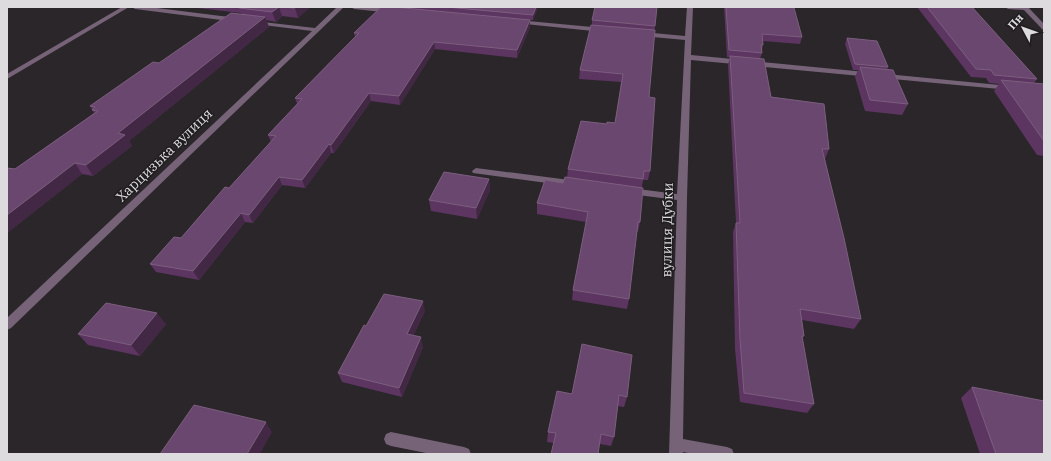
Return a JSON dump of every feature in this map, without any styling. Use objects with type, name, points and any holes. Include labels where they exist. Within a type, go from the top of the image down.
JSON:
[{"type":"street","points":[[7,77],[126,7]]},
{"type":"street","points":[[134,7],[316,30]]},
{"type":"street","name":"Харцизька вулиця","points":[[7,325],[341,7]]},
{"type":"street","points":[[354,7],[400,11]]},
{"type":"street","name":"вулиця Дубки","points":[[676,449],[682,198],[690,7]]},
{"type":"street","points":[[1008,7],[1025,7],[1044,28]]},
{"type":"street","points":[[509,22],[610,31]]},
{"type":"street","points":[[634,33],[688,38]]},
{"type":"street","points":[[687,57],[1020,89]]},
{"type":"street","points":[[476,171],[587,185]]},
{"type":"street","points":[[618,190],[682,198]]},
{"type":"street","points":[[390,439],[464,454]]},
{"type":"street","points":[[676,449],[727,454]]},
{"type":"building","points":[[279,7],[272,12],[239,8]]},
{"type":"building","points":[[381,7],[530,20],[517,50],[434,42],[399,96],[369,93],[331,145],[329,144],[302,180],[279,177],[249,215],[241,213],[193,271],[150,264],[174,237],[181,238],[225,187],[229,188],[276,136],[268,135],[302,99],[295,98],[359,33],[354,33]]},
{"type":"building","points":[[446,7],[536,7],[533,15]]},
{"type":"building","points":[[595,7],[657,7],[655,26],[592,20]]},
{"type":"building","points":[[726,7],[794,8],[802,37],[762,34],[762,53],[729,50]]},
{"type":"building","points":[[927,7],[972,7],[1037,79],[994,75],[991,70],[976,69]]},
{"type":"building","points":[[231,13],[265,17],[118,133],[125,135],[86,165],[75,163],[7,215],[7,168],[15,169],[98,111],[92,110],[95,107],[90,106],[153,62],[159,63]]},
{"type":"building","points":[[591,25],[655,30],[649,97],[655,98],[650,171],[644,171],[643,179],[568,169],[581,121],[607,124],[607,122],[615,123],[623,74],[580,70]]},
{"type":"building","points":[[847,38],[877,41],[888,67],[855,64]]},
{"type":"building","points":[[730,56],[764,59],[771,97],[824,104],[829,149],[822,149],[844,238],[861,319],[800,309],[804,336],[802,336],[814,404],[744,393],[740,339],[736,223],[740,223]]},
{"type":"building","points":[[860,67],[893,70],[908,104],[870,100]]},
{"type":"building","points":[[1001,80],[1044,84],[1044,141]]},
{"type":"building","points":[[444,172],[489,179],[476,208],[429,200]]},
{"type":"building","points":[[565,177],[643,188],[640,222],[638,222],[629,299],[573,290],[588,212],[537,203],[545,180],[563,183]]},
{"type":"building","points":[[384,294],[423,301],[407,334],[421,337],[399,388],[338,373],[364,325],[366,326]]},
{"type":"building","points":[[106,303],[157,313],[131,345],[78,334]]},
{"type":"building","points":[[582,344],[632,355],[627,397],[619,395],[614,437],[601,434],[598,454],[551,454],[556,433],[548,432],[557,391],[572,394]]},
{"type":"building","points":[[972,387],[1044,401],[1044,454],[996,454]]},
{"type":"building","points":[[194,405],[266,422],[247,454],[160,454]]}]
